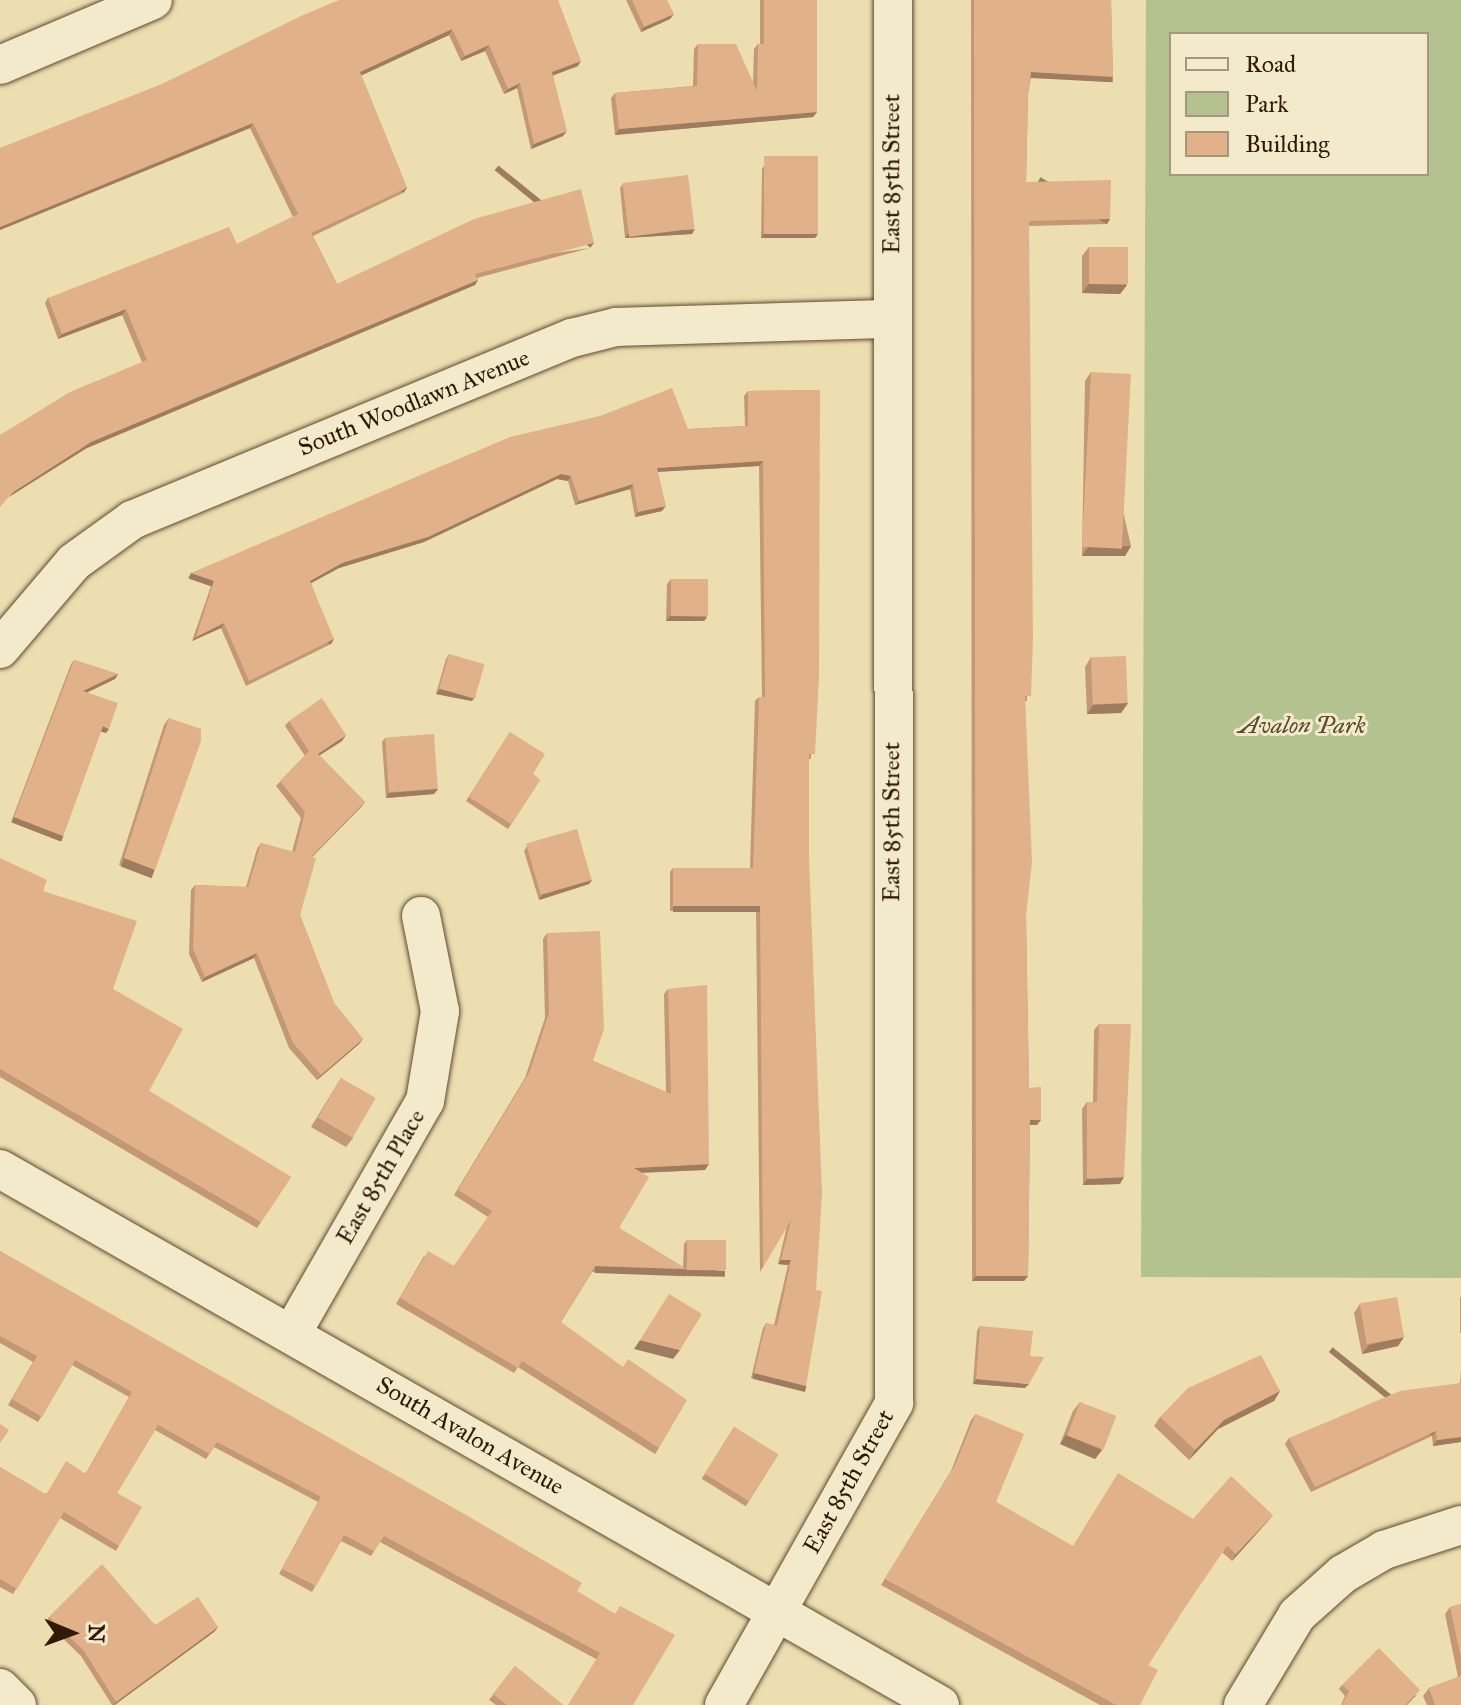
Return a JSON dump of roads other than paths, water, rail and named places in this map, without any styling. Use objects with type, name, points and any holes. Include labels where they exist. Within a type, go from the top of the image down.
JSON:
[{"type":"street","points":[[0,65],[153,0]]},
{"type":"street","name":"East 85th Street","points":[[724,1705],[894,1403],[893,0]]},
{"type":"street","name":"South Woodlawn Avenue","points":[[0,649],[74,562],[132,520],[572,338],[616,327],[891,319]]},
{"type":"street","name":"East 85th Place","points":[[292,1333],[425,1101],[440,1011],[421,916]]},
{"type":"street","name":"South Avalon Avenue","points":[[0,1169],[940,1705]]},
{"type":"street","points":[[1243,1705],[1297,1615],[1343,1574],[1384,1550],[1461,1525]]},
{"type":"street","points":[[0,1688],[17,1705]]},
{"type":"park label","name":"Avalon Park","points":[[1302,726]]}]
